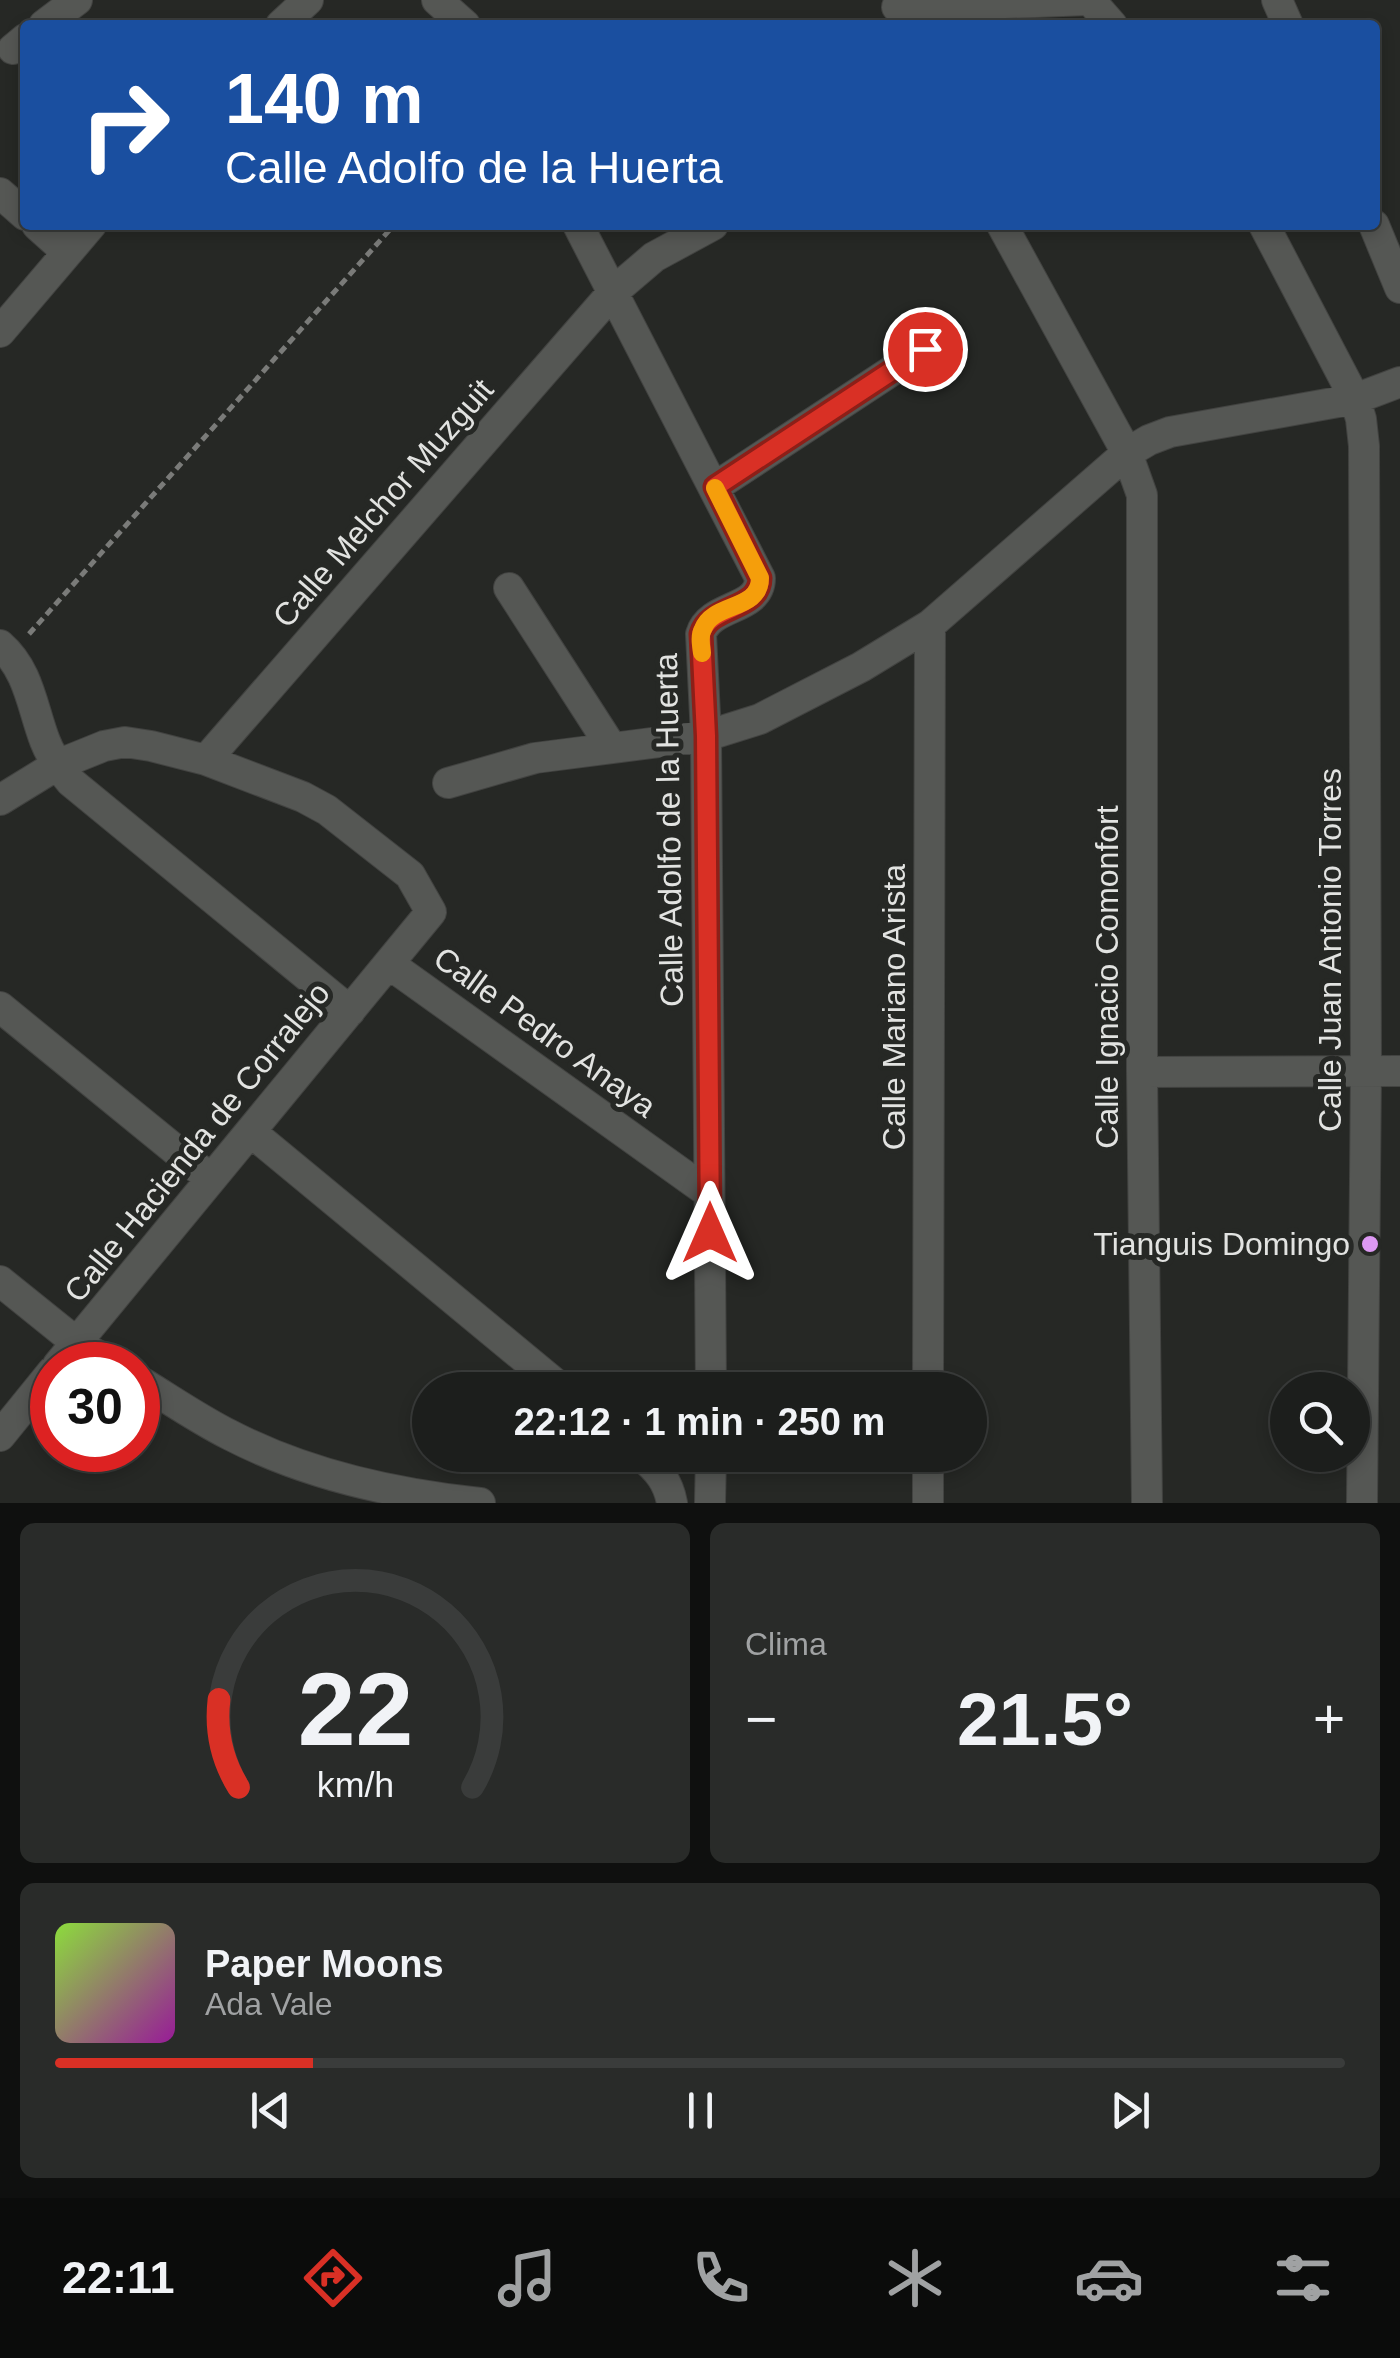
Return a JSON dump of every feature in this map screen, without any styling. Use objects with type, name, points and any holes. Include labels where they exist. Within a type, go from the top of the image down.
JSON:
[{"type":"street","points":[[51,20],[77,0]]},
{"type":"street","points":[[286,20],[308,0]]},
{"type":"street","points":[[437,0],[459,20]]},
{"type":"street","points":[[897,11],[1090,0],[1108,20]]},
{"type":"street","points":[[0,192],[20,210]]},
{"type":"street","points":[[42,230],[67,252]]},
{"type":"street","points":[[0,332],[87,230]]},
{"type":"street","name":"Calle Adolfo de la Huerta","points":[[581,230],[760,578],[760,588],[754,597],[712,616],[701,634],[706,736],[711,1372]]},
{"type":"street","name":"Calle Melchor Muzguit","points":[[206,760],[613,292],[654,257],[705,230]]},
{"type":"street","name":"Calle Ignacio Comonfort","points":[[1005,230],[1127,453],[1142,495],[1147,1503]]},
{"type":"street","name":"Calle Juan Antonio Torres","points":[[1267,230],[1355,399],[1364,446],[1366,1071],[1362,1503]]},
{"type":"street","points":[[1376,230],[1400,288]]},
{"type":"street","points":[[715,487],[925,349]]},
{"type":"street","points":[[448,783],[535,758],[706,736],[760,719],[930,625],[1127,453],[1149,440],[1170,432],[1355,399],[1400,382]]},
{"type":"street","points":[[509,588],[612,748]]},
{"type":"street","name":"Calle Mariano Arista","points":[[928,1372],[930,625]]},
{"type":"street","points":[[5,650],[24,675],[46,744],[56,765],[71,782],[350,1010]]},
{"type":"street","points":[[0,800],[56,765],[104,746],[125,742],[206,760]]},
{"type":"street","name":"Calle Hacienda de Corralejo","points":[[78,1342],[431,912],[410,875],[327,810],[304,797],[206,760]]},
{"type":"street","name":"Calle Pedro Anaya","points":[[389,964],[709,1193]]},
{"type":"street","points":[[0,1007],[211,1180]]},
{"type":"street","points":[[1142,1072],[1400,1070]]},
{"type":"street","points":[[250,1132],[541,1372]]},
{"type":"street","points":[[0,1281],[57,1342]]},
{"type":"street","points":[[160,1394],[226,1434],[364,1485],[480,1503]]},
{"type":"street","points":[[0,1436],[30,1399]]},
{"type":"street","points":[[660,1472],[672,1503]]},
{"type":"street","points":[[710,1503],[711,1472]]},
{"type":"street","points":[[928,1472],[928,1503]]},
{"type":"path","points":[[5,650],[389,230]]},
{"type":"slow traffic","points":[[702,653],[701,634],[712,616],[754,597],[760,588],[760,578],[715,488]]},
{"type":"place","name":"Tianguis Domingo","points":[[1370,1244]]},
{"type":"route","points":[[710,1233],[706,736],[701,634],[712,616],[754,597],[760,588],[760,578],[715,487],[925,349]]}]
